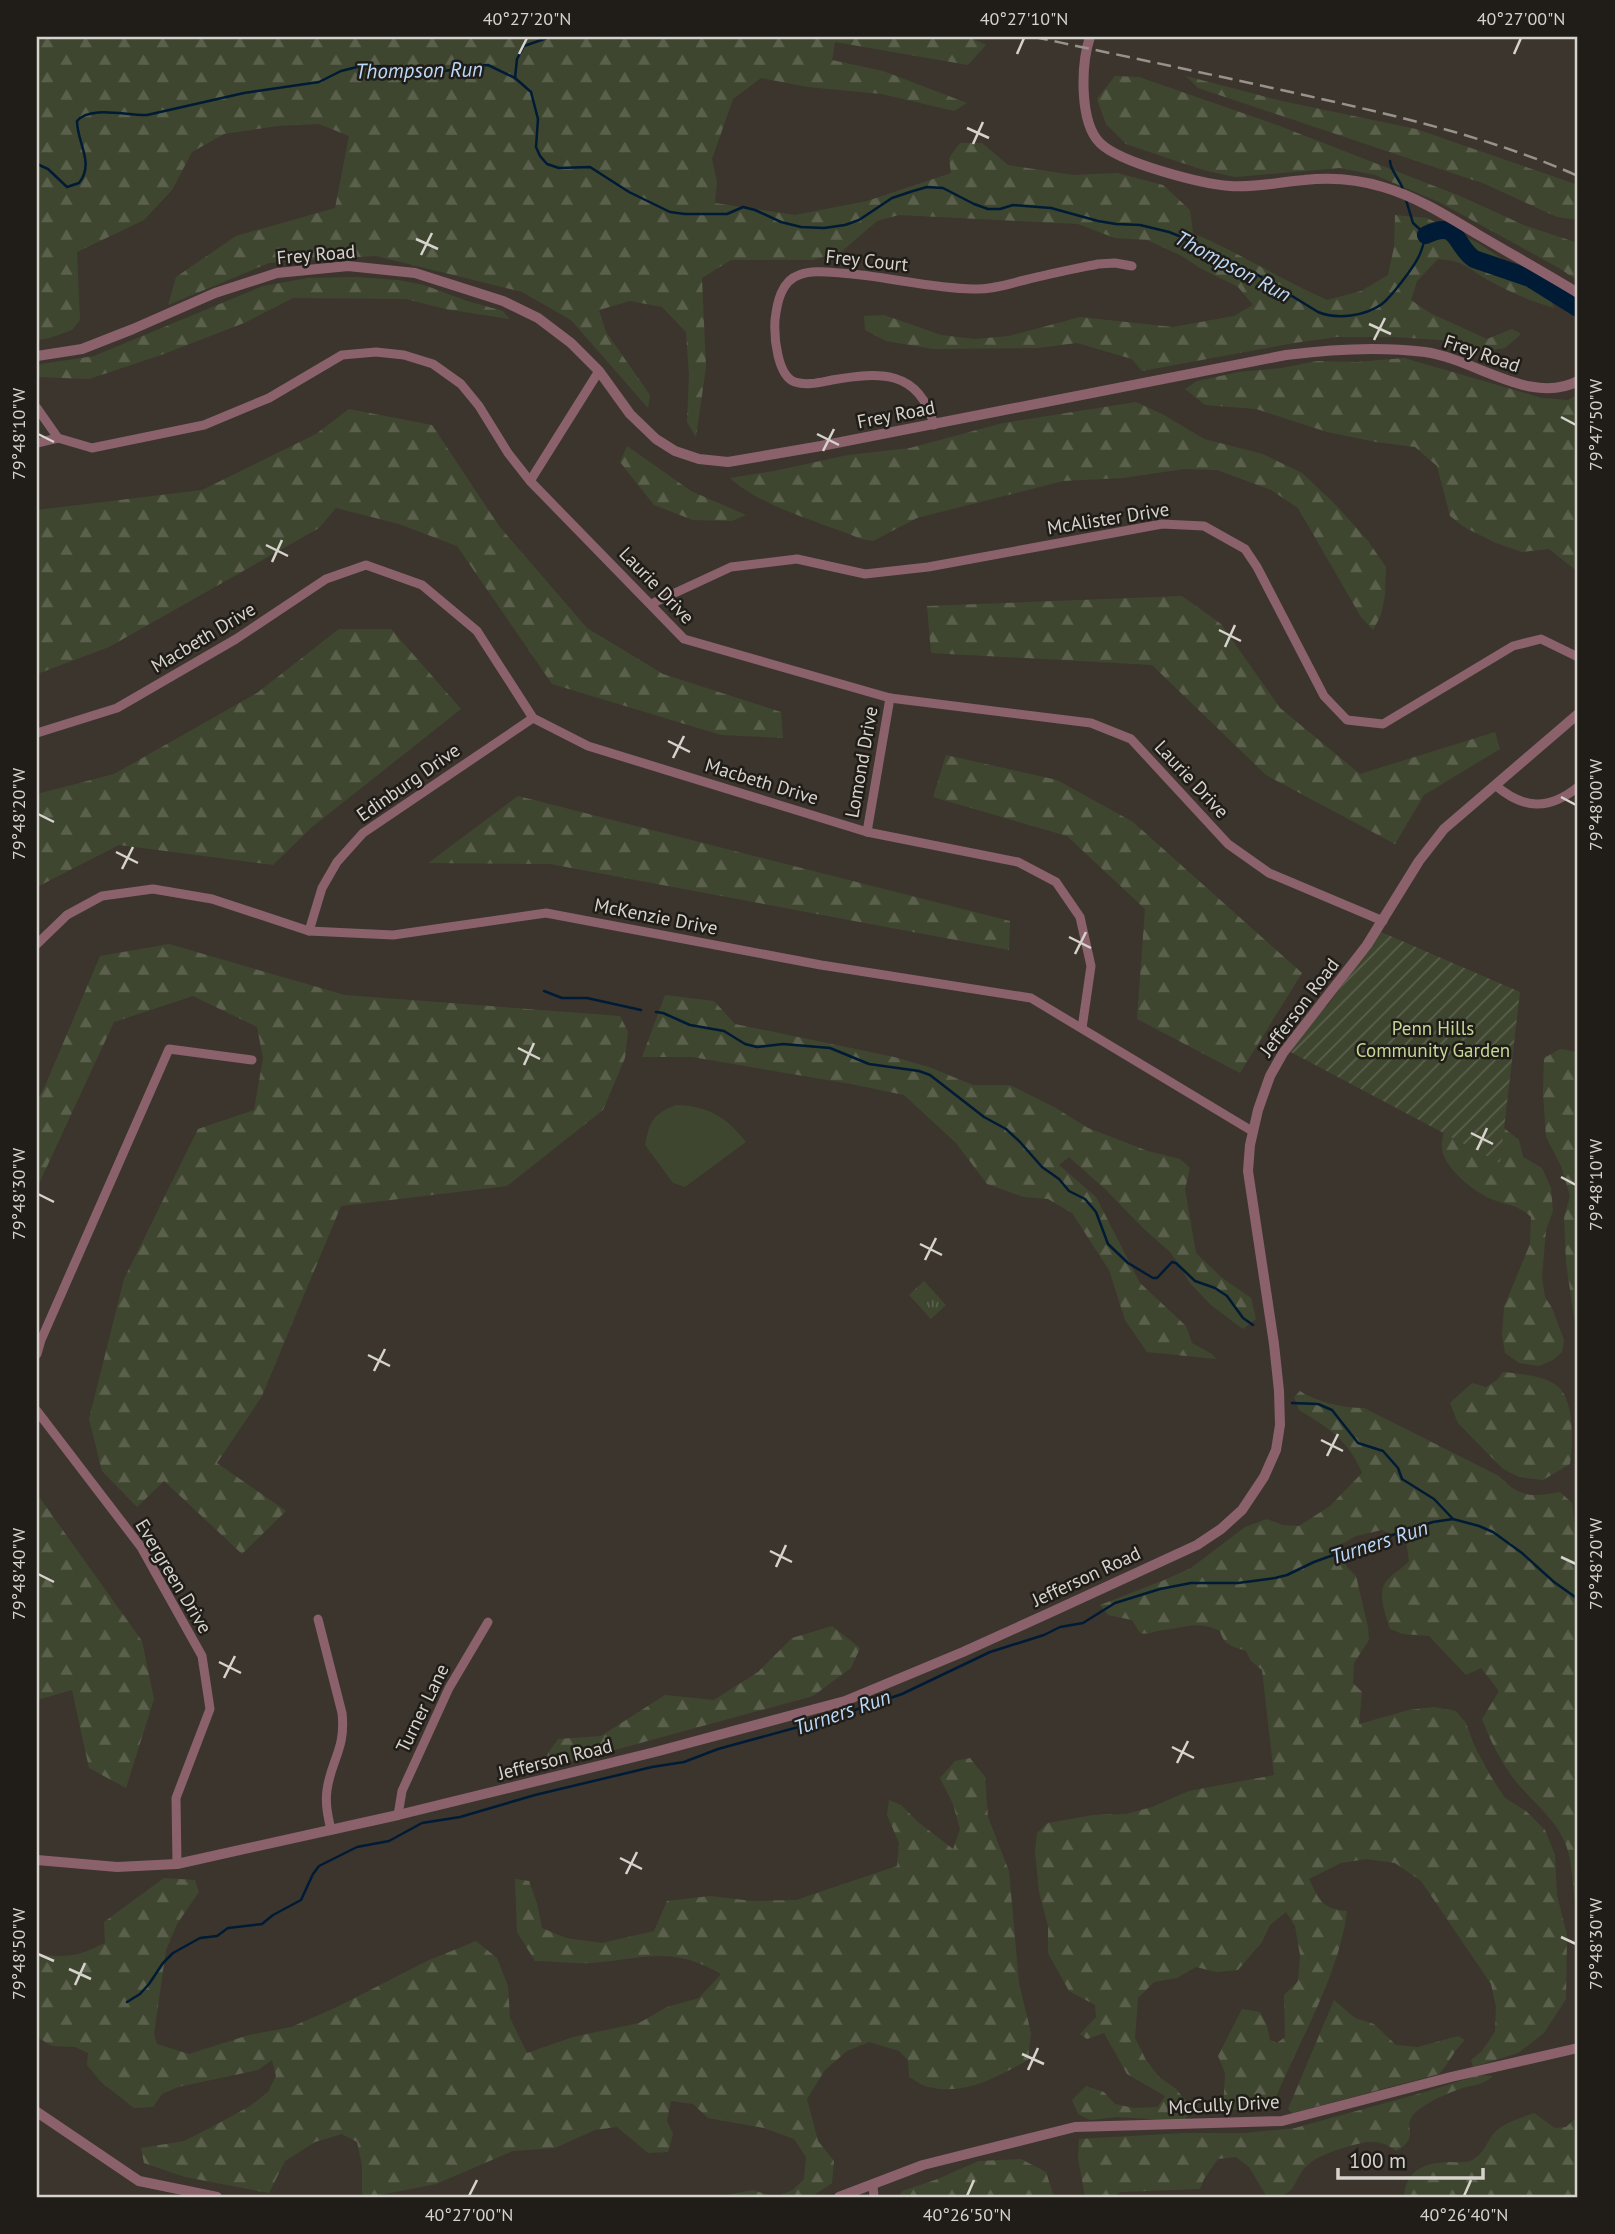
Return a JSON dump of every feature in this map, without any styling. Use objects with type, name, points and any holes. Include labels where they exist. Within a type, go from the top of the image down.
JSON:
[{"type":"street","points":[[1090,37],[1083,74],[1088,119],[1092,132],[1101,144],[1112,152],[1158,169],[1230,186],[1349,179],[1397,192],[1418,200],[1578,293]]},
{"type":"street","name":"Frey Court","points":[[934,425],[926,401],[909,384],[897,379],[872,374],[812,383],[794,382],[788,378],[778,357],[775,323],[785,285],[798,275],[825,272],[869,275],[953,289],[998,288],[1098,264],[1115,262],[1132,266]]},
{"type":"street","name":"Frey Road","points":[[37,356],[82,349],[215,293],[277,273],[348,266],[415,273],[503,301],[538,318],[571,343],[599,371],[630,414],[656,439],[675,451],[699,459],[728,462],[934,425],[1286,355],[1334,349],[1427,352],[1458,360],[1533,388],[1549,390],[1578,381]]},
{"type":"street","name":"Laurie Drive","points":[[58,438],[92,448],[204,425],[269,398],[342,355],[376,352],[404,355],[433,364],[461,384],[530,481],[684,639],[890,698],[1091,723],[1131,739],[1228,844],[1269,873],[1383,921]]},
{"type":"street","points":[[530,481],[599,371]]},
{"type":"street","points":[[37,408],[58,438],[37,443]]},
{"type":"street","name":"McAlister Drive","points":[[651,604],[731,567],[797,559],[865,574],[928,567],[1163,524],[1203,526],[1245,549],[1258,567],[1324,696],[1347,720],[1383,723],[1513,646],[1541,639],[1578,657]]},
{"type":"street","name":"Macbeth Drive","points":[[37,733],[117,708],[236,639],[326,579],[366,565],[422,585],[477,631],[533,718],[588,746],[867,832],[1018,862],[1056,882],[1080,917],[1091,966],[1082,1028]]},
{"type":"street","name":"Lomond Drive","points":[[867,832],[890,698]]},
{"type":"street","name":"Jefferson Road","points":[[37,1860],[117,1867],[177,1864],[398,1815],[699,1742],[845,1702],[963,1652],[1197,1545],[1233,1520],[1264,1478],[1276,1450],[1280,1425],[1273,1339],[1248,1158],[1252,1131],[1270,1076],[1283,1053],[1383,921],[1431,844],[1444,829],[1578,714]]},
{"type":"street","name":"Edinburg Drive","points":[[309,931],[322,888],[337,862],[363,833],[533,718]]},
{"type":"street","points":[[1495,785],[1512,798],[1535,804],[1560,799],[1578,787]]},
{"type":"street","name":"McKenzie Drive","points":[[37,944],[67,915],[102,897],[153,889],[212,899],[309,931],[393,935],[546,913],[821,965],[1031,998],[1252,1131]]},
{"type":"street","points":[[37,1354],[169,1049],[252,1060]]},
{"type":"street","name":"Evergreen Drive","points":[[37,1411],[141,1547],[202,1656],[209,1709],[176,1798],[177,1864]]},
{"type":"street","points":[[318,1619],[344,1725],[341,1746],[327,1791],[331,1830]]},
{"type":"street","name":"Turner Lane","points":[[398,1815],[402,1791],[449,1688],[488,1622]]},
{"type":"street","name":"McCully Drive","points":[[839,2197],[873,2192],[923,2165],[1075,2127],[1282,2121],[1451,2077],[1578,2049]]},
{"type":"street","points":[[37,2112],[139,2181],[217,2197]]},
{"type":"green space","points":[[37,37],[969,37],[986,45],[968,65],[835,42],[832,60],[883,71],[967,103],[954,111],[882,94],[808,87],[761,78],[733,99],[712,159],[717,182],[715,203],[795,215],[867,201],[951,173],[949,158],[960,143],[982,143],[1008,165],[1073,175],[1117,173],[1163,185],[1190,210],[1193,233],[1327,300],[1361,291],[1388,275],[1394,247],[1395,215],[1427,218],[1478,243],[1504,260],[1551,300],[1554,308],[1504,288],[1465,265],[1438,259],[1417,281],[1411,300],[1430,313],[1487,339],[1512,329],[1521,334],[1505,348],[1485,351],[1441,340],[1337,337],[1142,371],[1132,359],[1077,343],[1038,348],[933,349],[886,341],[865,330],[864,316],[884,315],[941,335],[975,339],[1009,336],[1080,317],[1173,327],[1234,316],[1253,305],[1238,287],[1147,240],[1115,238],[1078,224],[899,215],[877,221],[841,252],[812,260],[731,260],[702,278],[706,367],[696,437],[687,422],[689,375],[686,332],[662,307],[630,301],[599,310],[606,332],[650,395],[648,408],[571,320],[522,292],[376,256],[269,263],[168,305],[176,277],[236,236],[335,208],[349,136],[319,124],[277,126],[224,134],[192,152],[172,190],[144,220],[77,252],[80,320],[72,330],[37,340]]},
{"type":"green space","points":[[1115,76],[1139,77],[1277,125],[1460,196],[1526,226],[1578,243],[1578,281],[1439,202],[1375,175],[1340,168],[1235,177],[1203,170],[1126,144],[1106,124],[1097,99]]},
{"type":"green space","points":[[1186,76],[1282,101],[1416,129],[1578,185],[1578,220],[1557,217],[1485,184],[1198,88]]},
{"type":"green space","points":[[356,277],[424,285],[503,311],[509,319],[445,309],[406,299],[293,298],[244,323],[89,379],[37,377],[37,366],[94,356],[263,286],[308,278]]},
{"type":"green space","points":[[1404,358],[1542,398],[1568,400],[1578,394],[1578,572],[1549,549],[1522,552],[1464,527],[1450,516],[1437,466],[1415,447],[1327,432],[1256,409],[1205,405],[1185,389],[1197,381],[1239,372],[1317,361],[1357,362]]},
{"type":"green space","points":[[1136,402],[1204,439],[1263,454],[1302,473],[1336,505],[1368,541],[1386,567],[1381,615],[1373,630],[1361,617],[1298,508],[1271,490],[1217,470],[1184,469],[1123,478],[1063,481],[917,518],[873,541],[861,539],[775,506],[730,478],[848,455],[910,448],[1003,423]]},
{"type":"green space","points":[[349,409],[432,425],[499,526],[587,628],[663,674],[781,712],[783,738],[721,735],[552,684],[457,546],[399,524],[336,508],[319,528],[109,647],[37,674],[37,510],[202,490],[316,434]]},
{"type":"green space","points":[[627,446],[691,491],[746,515],[732,521],[693,520],[654,505],[620,462]]},
{"type":"green space","points":[[1182,596],[1221,624],[1280,708],[1360,774],[1495,732],[1500,749],[1424,795],[1395,844],[1266,775],[1152,665],[931,653],[927,606]]},
{"type":"green space","points":[[339,629],[391,629],[461,709],[312,827],[273,865],[119,845],[37,887],[37,794],[114,774],[257,693]]},
{"type":"green space","points":[[946,755],[1057,780],[1133,822],[1302,973],[1240,1073],[1137,1019],[1145,909],[1067,836],[933,797]]},
{"type":"green space","points":[[518,796],[1010,921],[1009,950],[550,864],[428,863]]},
{"type":"green space","name":"Penn Hills Community Garden","points":[[1381,932],[1520,992],[1500,1163],[1285,1049],[1308,1020],[1328,1005]]},
{"type":"green space","points":[[169,944],[345,995],[620,1016],[628,1032],[625,1058],[603,1110],[507,1186],[341,1206],[262,1396],[217,1463],[286,1511],[242,1554],[164,1481],[137,1507],[102,1471],[89,1419],[124,1279],[198,1129],[254,1110],[263,1058],[257,1027],[193,996],[114,1022],[37,1188],[37,1100],[100,956]]},
{"type":"green space","points":[[665,995],[714,1001],[735,1024],[894,1057],[929,1067],[973,1085],[1010,1085],[1088,1128],[1148,1151],[1180,1159],[1190,1168],[1185,1189],[1196,1253],[1221,1277],[1251,1298],[1256,1319],[1243,1329],[1211,1305],[1190,1283],[1171,1253],[1069,1157],[1059,1165],[1096,1197],[1140,1283],[1186,1326],[1192,1343],[1216,1359],[1147,1352],[1125,1320],[1109,1270],[1072,1213],[1048,1199],[1024,1197],[987,1184],[956,1143],[904,1095],[692,1057],[642,1057]]},
{"type":"green space","points":[[1560,1049],[1578,1052],[1578,1344],[1566,1263],[1564,1218],[1570,1196],[1561,1166],[1546,1137],[1543,1093],[1544,1058]]},
{"type":"green space","points":[[676,1105],[716,1114],[746,1142],[685,1187],[673,1183],[645,1145],[653,1119]]},
{"type":"green space","points":[[1494,1120],[1519,1140],[1523,1157],[1542,1168],[1551,1188],[1553,1211],[1546,1230],[1542,1277],[1545,1297],[1564,1340],[1562,1352],[1553,1360],[1539,1366],[1519,1363],[1505,1353],[1502,1335],[1504,1307],[1530,1244],[1531,1217],[1516,1207],[1484,1196],[1468,1185],[1453,1171],[1442,1148],[1445,1126]]},
{"type":"green space","points":[[924,1281],[946,1305],[931,1319],[909,1295]]},
{"type":"green space","points":[[1503,1372],[1544,1379],[1556,1385],[1567,1400],[1572,1434],[1570,1464],[1543,1480],[1519,1477],[1502,1468],[1458,1423],[1450,1403],[1472,1383],[1486,1387]]},
{"type":"green space","points":[[1300,1391],[1330,1404],[1364,1408],[1499,1476],[1520,1492],[1542,1495],[1560,1492],[1572,1503],[1578,1555],[1578,1912],[1569,1855],[1563,1839],[1507,1769],[1482,1719],[1499,1691],[1481,1668],[1466,1675],[1429,1636],[1403,1634],[1390,1629],[1382,1591],[1387,1580],[1409,1561],[1406,1541],[1382,1530],[1356,1536],[1340,1545],[1347,1567],[1356,1576],[1368,1627],[1369,1640],[1354,1663],[1353,1683],[1362,1692],[1359,1724],[1409,1710],[1433,1707],[1456,1711],[1466,1723],[1474,1745],[1505,1798],[1526,1811],[1545,1830],[1555,1855],[1557,1895],[1567,1935],[1566,1999],[1544,2033],[1518,2053],[1473,2067],[1471,2060],[1482,2051],[1495,2032],[1496,2007],[1491,1984],[1421,1881],[1395,1863],[1366,1859],[1341,1863],[1309,1879],[1322,1902],[1332,1908],[1347,1911],[1335,1962],[1326,1986],[1272,2107],[1257,2111],[1223,2109],[1225,2073],[1218,2056],[1242,2009],[1260,2012],[1270,2040],[1277,2043],[1285,2037],[1284,1995],[1298,1981],[1300,1955],[1295,1926],[1286,1912],[1270,1925],[1262,1942],[1238,1970],[1216,1972],[1196,1967],[1177,1978],[1154,1982],[1138,1998],[1135,2038],[1146,2060],[1159,2077],[1176,2089],[1187,2102],[1189,2115],[1183,2121],[1117,2117],[1090,2120],[1078,2114],[1072,2100],[1086,2086],[1104,2092],[1115,2104],[1134,2108],[1158,2107],[1165,2096],[1127,2074],[1104,2033],[1087,2039],[1080,2034],[1096,2017],[1095,2005],[1069,1991],[1048,1953],[1048,1926],[1039,1892],[1035,1852],[1037,1833],[1048,1823],[1093,1815],[1126,1814],[1152,1807],[1189,1791],[1274,1775],[1262,1670],[1251,1661],[1246,1651],[1227,1643],[1220,1631],[1205,1626],[1140,1633],[1132,1620],[1108,1615],[1100,1605],[1191,1568],[1245,1527],[1267,1519],[1283,1525],[1299,1526],[1330,1506],[1362,1473],[1344,1443],[1299,1410],[1294,1397]]},
{"type":"green space","points":[[37,1494],[142,1641],[154,1699],[126,1788],[89,1768],[72,1690],[37,1700]]},
{"type":"green space","points":[[832,1626],[860,1648],[851,1668],[813,1696],[545,1767],[548,1753],[558,1739],[601,1736],[665,1695],[714,1700],[758,1672],[792,1638]]},
{"type":"green space","points":[[970,1758],[985,1777],[988,1817],[1009,1871],[1019,1983],[1031,2033],[1028,2060],[980,2083],[942,2089],[926,2086],[909,2077],[908,2060],[899,2051],[869,2042],[847,2051],[825,2070],[807,2099],[818,2141],[834,2161],[832,2183],[811,2197],[775,2197],[793,2190],[804,2179],[806,2157],[794,2139],[764,2128],[708,2118],[693,2104],[671,2101],[667,2121],[673,2134],[668,2152],[648,2153],[617,2127],[595,2130],[555,2148],[513,2151],[436,2184],[370,2197],[362,2194],[362,2165],[357,2142],[342,2134],[315,2142],[285,2161],[269,2193],[185,2177],[144,2163],[141,2148],[184,2141],[250,2106],[268,2092],[276,2076],[272,2060],[258,2070],[178,2087],[162,2094],[153,2107],[134,2108],[101,2082],[87,2065],[88,2053],[75,2047],[52,2046],[37,2037],[37,1954],[72,1955],[95,1948],[105,1943],[104,1922],[164,1878],[195,1880],[199,1892],[177,1924],[166,1950],[154,2034],[157,2044],[189,2054],[249,2035],[291,2027],[335,2008],[427,1961],[476,1941],[497,1958],[508,1986],[510,2018],[527,2053],[573,2037],[639,2023],[667,2007],[699,1998],[721,1974],[686,1959],[671,1957],[641,1957],[589,1963],[535,1961],[517,1932],[515,1879],[529,1881],[542,1928],[566,1938],[602,1943],[654,1931],[667,1901],[710,1896],[752,1901],[796,1900],[897,1866],[899,1843],[887,1815],[889,1800],[901,1805],[953,1849],[960,1829],[953,1804],[940,1778],[955,1761]]},
{"type":"green space","points":[[1334,2000],[1355,2018],[1374,2024],[1396,2045],[1418,2047],[1458,2036],[1465,2040],[1439,2074],[1292,2113],[1288,2109]]},
{"type":"green space","points":[[1479,2075],[1493,2076],[1480,2084],[1441,2096],[1417,2111],[1410,2122],[1408,2140],[1396,2151],[1384,2144],[1370,2142],[1332,2152],[1310,2163],[1285,2194],[1267,2197],[1249,2167],[1236,2157],[1218,2159],[1200,2189],[1120,2192],[1114,2197],[1085,2197],[1078,2158],[1079,2139],[1184,2133],[1246,2133],[1295,2128]]},
{"type":"green space","points":[[1534,2113],[1555,2128],[1566,2127],[1578,2116],[1578,2197],[1404,2197],[1408,2180],[1424,2166],[1470,2161],[1482,2151],[1499,2129]]},
{"type":"green space","points":[[1021,2159],[1046,2172],[1054,2197],[899,2197],[902,2191],[979,2161]]},
{"type":"green space","points":[[753,2190],[775,2197],[723,2197]]},
{"type":"waterway","points":[[515,78],[517,59],[524,46],[550,37]]},
{"type":"waterway","name":"Thompson Run","points":[[37,164],[48,169],[67,187],[79,183],[84,175],[85,160],[77,121],[91,113],[147,115],[244,93],[319,82],[341,71],[357,67],[385,66],[440,72],[488,65],[515,78],[531,92],[538,119],[536,147],[547,164],[559,168],[590,167],[629,192],[670,212],[727,214],[743,207],[781,222],[801,227],[824,228],[859,220],[892,198],[927,187],[943,188],[988,209],[1013,205],[1051,208],[1098,221],[1140,225],[1169,232],[1184,238],[1211,258],[1253,272],[1318,312],[1334,316],[1351,316],[1382,304],[1416,261],[1426,235],[1413,223],[1406,200]]},
{"type":"waterway","points":[[1390,161],[1403,190]]},
{"type":"waterway","name":"Thompson Run","points":[[1426,235],[1437,231],[1450,232],[1474,259],[1530,278],[1578,308]]},
{"type":"waterway","points":[[544,991],[562,998],[587,998],[641,1010]]},
{"type":"waterway","points":[[656,1012],[690,1025],[724,1031],[745,1044],[757,1047],[783,1044],[830,1048],[869,1064],[930,1075],[984,1117],[1006,1129],[1069,1191],[1085,1199],[1096,1212],[1108,1244],[1128,1263],[1153,1278],[1157,1278],[1172,1262],[1176,1263],[1195,1281],[1215,1288],[1227,1296],[1243,1318],[1253,1325]]},
{"type":"waterway","points":[[1292,1403],[1318,1404],[1332,1410],[1358,1443],[1383,1451],[1398,1468],[1402,1479],[1434,1499],[1453,1519]]},
{"type":"waterway","name":"Turners Run","points":[[127,2002],[140,1994],[173,1953],[200,1938],[217,1936],[228,1928],[262,1924],[301,1900],[319,1866],[357,1847],[389,1841],[422,1823],[460,1817],[535,1795],[684,1762],[718,1749],[831,1718],[902,1694],[990,1652],[1044,1635],[1060,1627],[1083,1623],[1115,1603],[1160,1589],[1191,1583],[1238,1583],[1275,1578],[1361,1545],[1433,1522],[1453,1519],[1493,1532],[1578,1599]]},
{"type":"railway","points":[[1034,37],[1408,120],[1511,150],[1578,176]]}]
